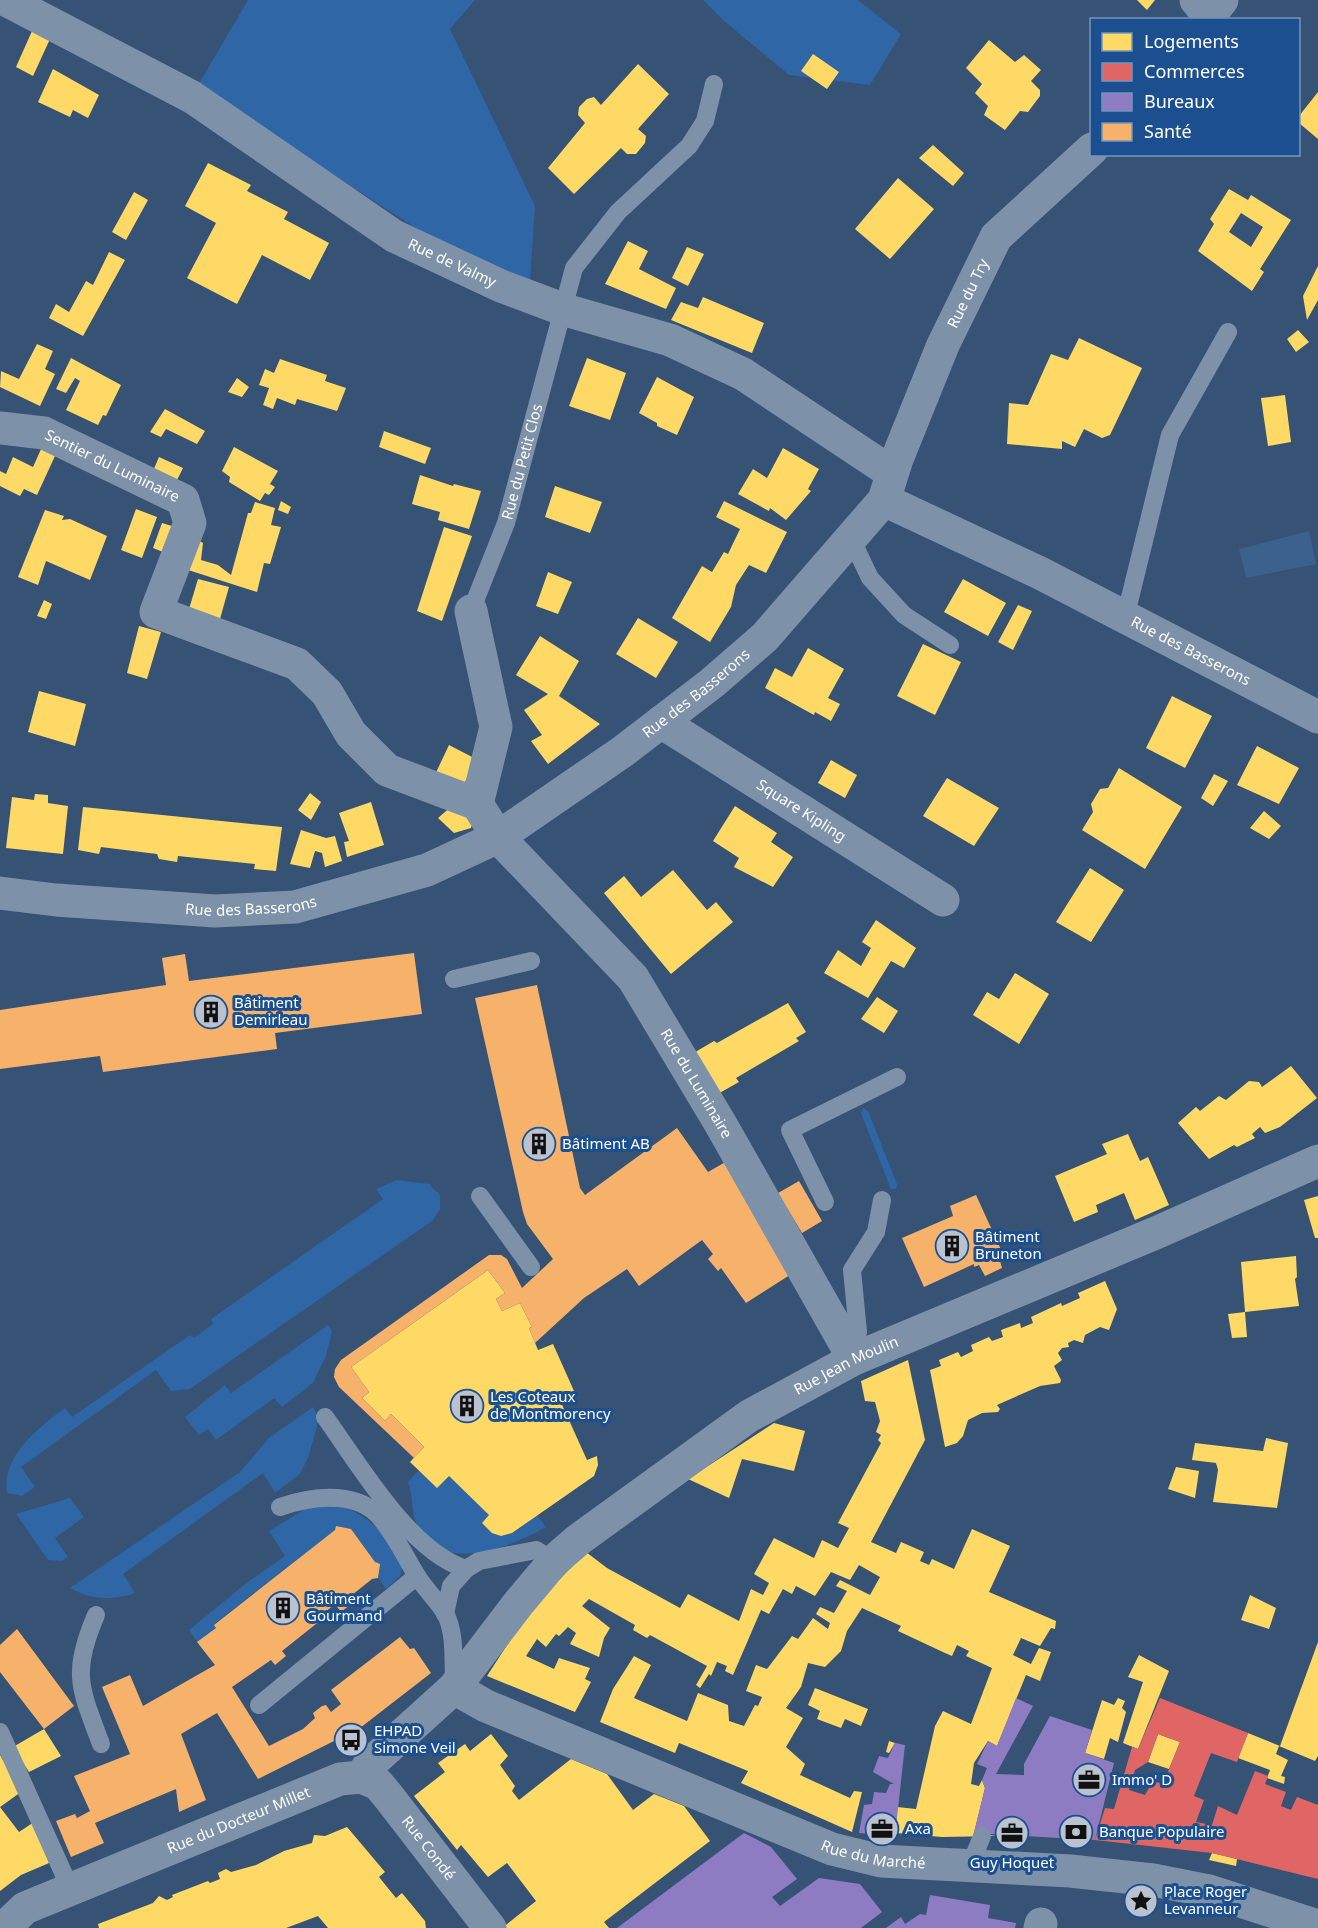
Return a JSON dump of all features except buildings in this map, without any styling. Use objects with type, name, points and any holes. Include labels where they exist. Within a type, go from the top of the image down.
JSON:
[{"type":"street","name":"Rue de Valmy","points":[[6,0],[192,97],[394,236],[501,286],[565,310],[670,340],[743,374],[888,487]]},
{"type":"street","name":"Rue du Try","points":[[888,487],[943,345],[996,237],[1090,151]]},
{"type":"street","name":"Sentier du Luminaire","points":[[0,428],[44,433],[183,500],[190,523],[156,612],[297,664],[327,693],[351,734],[387,770],[477,804]]},
{"type":"street","name":"Rue des Basserons","points":[[0,893],[56,900],[215,911],[295,907],[427,870],[498,837],[622,752],[765,637],[851,537],[888,487],[1040,573],[1318,717]]},
{"type":"street","points":[[471,611],[496,727],[477,804],[498,837]]},
{"type":"street","name":"Square Kipling","points":[[661,722],[943,900]]},
{"type":"street","name":"Rue du Luminaire","points":[[498,837],[633,978],[720,1123],[854,1359]]},
{"type":"street","name":"Rue Jean Moulin","points":[[454,1688],[554,1561],[579,1540],[749,1416],[854,1359],[1158,1232],[1318,1161]]},
{"type":"street","points":[[361,1777],[370,1764],[454,1688]]},
{"type":"street","name":"Rue du Marché","points":[[454,1688],[486,1706],[832,1849],[881,1861],[976,1851],[1041,1882],[1095,1873],[1209,1891],[1318,1926]]},
{"type":"street","name":"Rue du Docteur Millet","points":[[4,1928],[25,1908],[70,1888],[340,1779],[361,1777]]},
{"type":"street","name":"Rue Condé","points":[[361,1777],[378,1784],[490,1928]]},
{"type":"lane","name":"Rue du Petit Clos","points":[[471,611],[506,523],[565,310],[574,268],[618,212],[689,146],[705,121],[714,84]]},
{"type":"lane","points":[[1125,618],[1170,435],[1228,332]]},
{"type":"lane","points":[[851,537],[870,578],[904,615],[950,645]]},
{"type":"lane","points":[[454,979],[531,961]]},
{"type":"lane","points":[[825,1202],[790,1130],[897,1077]]},
{"type":"lane","points":[[480,1196],[531,1267]]},
{"type":"lane","points":[[854,1359],[858,1332],[852,1270],[876,1232],[882,1200]]},
{"type":"lane","points":[[325,1417],[375,1486],[423,1545],[447,1563],[466,1569]]},
{"type":"lane","points":[[280,1508],[321,1497],[353,1502],[375,1512],[390,1530],[417,1576],[446,1614],[451,1634],[454,1688]]},
{"type":"lane","points":[[446,1614],[451,1586],[466,1569],[479,1561],[536,1550],[554,1561]]},
{"type":"lane","points":[[259,1705],[417,1576]]},
{"type":"lane","points":[[96,1615],[83,1645],[78,1670],[81,1692],[101,1744]]},
{"type":"lane","points":[[0,1732],[70,1888]]},
{"type":"shaded area","points":[[248,0],[475,0],[450,29],[535,206],[530,282],[419,230],[197,87]]},
{"type":"shaded area","points":[[703,0],[858,0],[901,34],[870,85],[789,75],[723,20]]},
{"type":"shaded area","points":[[1309,531],[1316,564],[1246,578],[1239,549]]},
{"type":"shaded area","points":[[863,1108],[868,1111],[897,1184],[896,1189],[891,1189],[861,1113]]},
{"type":"shaded area","points":[[396,1180],[429,1184],[440,1195],[440,1209],[432,1221],[190,1389],[171,1391],[156,1370],[21,1467],[35,1487],[22,1496],[7,1493],[10,1466],[16,1454],[45,1423],[65,1408],[72,1417],[190,1335],[194,1338],[213,1324],[211,1319],[383,1199],[376,1189]]},
{"type":"shaded area","points":[[328,1325],[332,1331],[326,1356],[313,1383],[282,1407],[274,1398],[216,1440],[208,1429],[199,1435],[185,1417],[225,1385],[231,1393]]},
{"type":"shaded area","points":[[313,1407],[319,1419],[308,1458],[300,1474],[275,1493],[263,1473],[123,1574],[135,1593],[102,1598],[86,1595],[70,1588],[240,1472],[269,1438]]},
{"type":"shaded area","points":[[419,1470],[449,1476],[489,1515],[482,1524],[497,1534],[510,1533],[537,1515],[546,1527],[495,1549],[475,1553],[457,1553],[440,1549],[426,1539],[414,1518],[408,1482]]},
{"type":"shaded area","points":[[70,1498],[84,1517],[55,1538],[68,1557],[62,1561],[48,1560],[16,1514]]},
{"type":"shaded area","points":[[333,1504],[357,1513],[383,1534],[403,1565],[400,1576],[386,1589],[378,1578],[379,1564],[375,1562],[351,1529],[336,1526],[335,1530],[214,1624],[216,1628],[197,1642],[189,1630],[245,1584],[285,1556],[269,1531],[310,1506]]},
{"type":"place","name":"Bâtiment Demirleau","points":[[211,1012]]},
{"type":"place","name":"Bâtiment AB","points":[[539,1144]]},
{"type":"place","name":"Bâtiment Bruneton","points":[[952,1246]]},
{"type":"place","name":"Les Coteaux de Montmorency","points":[[467,1406]]},
{"type":"place","name":"Bâtiment Gourmand","points":[[283,1608]]},
{"type":"place","name":"EHPAD Simone Veil","points":[[351,1740]]},
{"type":"place","name":"Immo' D","points":[[1089,1780]]},
{"type":"place","name":"Axa","points":[[882,1829]]},
{"type":"place","name":"Banque Populaire","points":[[1076,1832]]},
{"type":"place","name":"Guy Hoquet","points":[[1012,1833]]},
{"type":"place","name":"Place Roger Levanneur","points":[[1141,1901]]}]
